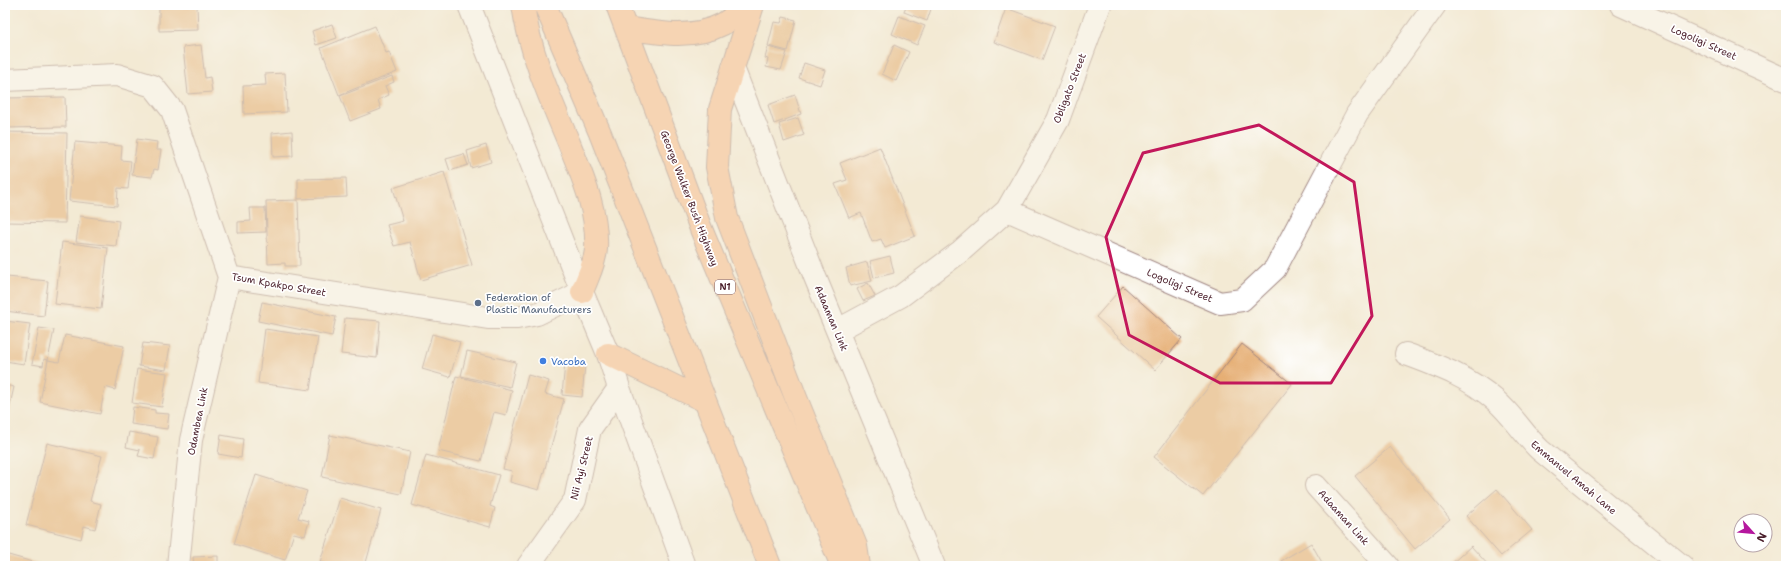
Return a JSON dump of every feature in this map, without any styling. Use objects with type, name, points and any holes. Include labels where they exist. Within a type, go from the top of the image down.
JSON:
[{"type":"highway","points":[[522,5],[526,32],[541,75],[586,187],[594,214],[596,250],[591,270],[582,292]]},
{"type":"highway","points":[[545,5],[600,133],[770,566]]},
{"type":"highway","name":"George Walker Bush Highway","points":[[617,5],[701,229],[842,566]]},
{"type":"highway","points":[[626,28],[680,35],[704,31],[722,24],[752,5]]},
{"type":"highway","points":[[752,5],[720,109],[717,167],[727,218],[796,398],[856,546],[859,566]]},
{"type":"highway","points":[[608,354],[705,401]]},
{"type":"street","points":[[469,5],[582,292],[608,354],[684,566]]},
{"type":"street","name":"Obligato Street","points":[[1007,210],[1058,120],[1100,5]]},
{"type":"street","name":"Logoligi Street","points":[[1007,210],[1220,303],[1242,300],[1276,269],[1358,114],[1435,5]]},
{"type":"street","name":"Logoligi Street","points":[[1621,5],[1786,80]]},
{"type":"street","name":"Adaaman Link","points":[[733,68],[815,277],[934,566]]},
{"type":"street","name":"Tsum Kpakpo Street","points":[[5,80],[117,75],[153,86],[172,110],[229,277],[488,318],[517,318],[537,314],[582,292]]},
{"type":"street","points":[[838,330],[901,296],[961,251],[1007,210]]},
{"type":"street","name":"Odambea Link","points":[[178,566],[191,440],[229,277]]},
{"type":"street","name":"Emmanuel Amah Lane","points":[[1406,354],[1453,373],[1475,384],[1496,401],[1527,438],[1540,450],[1682,566]]},
{"type":"street","name":"Nii Ayi Street","points":[[528,566],[575,500],[590,429],[619,388]]},
{"type":"street","name":"Adaaman Link","points":[[1316,486],[1388,566]]},
{"type":"highlighted area","points":[[1259,125],[1354,182],[1372,316],[1331,383],[1220,383],[1129,335],[1106,237],[1143,153]]},
{"type":"building","points":[[197,5],[198,30],[159,31],[159,6]]},
{"type":"building","points":[[907,5],[931,5],[932,6],[927,21],[904,12]]},
{"type":"building","points":[[1006,8],[1055,26],[1042,60],[994,42]]},
{"type":"building","points":[[899,16],[925,26],[917,45],[892,34]]},
{"type":"building","points":[[783,17],[796,20],[788,51],[768,46],[774,22],[781,23]]},
{"type":"building","points":[[332,24],[337,38],[316,45],[312,31]]},
{"type":"building","points":[[375,26],[386,53],[389,52],[397,72],[339,95],[321,48]]},
{"type":"building","points":[[201,45],[205,78],[210,77],[212,92],[188,94],[183,47]]},
{"type":"building","points":[[894,45],[909,52],[896,81],[882,74]]},
{"type":"building","points":[[768,47],[787,52],[781,70],[766,67],[768,59],[765,58]]},
{"type":"building","points":[[804,63],[825,70],[820,85],[799,78]]},
{"type":"building","points":[[285,73],[287,112],[244,114],[243,86],[266,85],[265,74]]},
{"type":"building","points":[[392,76],[394,82],[385,86],[389,95],[378,100],[381,109],[350,121],[340,96]]},
{"type":"building","points":[[795,95],[801,114],[774,124],[768,105]]},
{"type":"building","points":[[65,97],[66,127],[5,128],[5,98]]},
{"type":"building","points":[[798,118],[804,135],[784,142],[779,124]]},
{"type":"building","points":[[292,131],[293,156],[273,157],[272,133]]},
{"type":"building","points":[[5,132],[67,133],[65,223],[5,222]]},
{"type":"building","points":[[137,139],[157,142],[156,150],[161,150],[158,170],[154,169],[152,177],[132,175]]},
{"type":"building","points":[[75,142],[122,146],[121,160],[131,161],[128,189],[118,188],[117,206],[69,201]]},
{"type":"building","points":[[486,145],[491,162],[471,168],[467,151]]},
{"type":"building","points":[[880,147],[915,236],[885,248],[881,239],[872,242],[861,213],[849,218],[835,184],[847,180],[840,163]]},
{"type":"building","points":[[464,154],[468,165],[450,171],[446,159]]},
{"type":"building","points":[[444,172],[472,265],[421,280],[410,242],[394,246],[387,225],[403,221],[393,188]]},
{"type":"building","points":[[346,178],[347,197],[298,199],[298,179]]},
{"type":"building","points":[[298,200],[300,266],[285,266],[285,263],[268,264],[266,201]]},
{"type":"building","points":[[250,208],[265,208],[266,232],[238,233],[238,222],[251,221]]},
{"type":"building","points":[[80,216],[119,221],[116,246],[76,242]]},
{"type":"building","points":[[62,242],[108,248],[101,309],[55,304]]},
{"type":"building","points":[[890,256],[894,273],[874,278],[870,261]]},
{"type":"building","points":[[867,262],[872,281],[850,286],[846,268]]},
{"type":"building","points":[[7,277],[48,281],[44,316],[5,311]]},
{"type":"building","points":[[868,283],[875,296],[863,301],[857,289]]},
{"type":"building","points":[[1123,286],[1182,339],[1155,370],[1096,317]]},
{"type":"building","points":[[262,302],[336,317],[332,336],[258,321]]},
{"type":"building","points":[[345,318],[380,321],[377,358],[341,354]]},
{"type":"building","points":[[5,321],[30,324],[24,364],[5,361]]},
{"type":"building","points":[[39,328],[54,330],[48,360],[44,359],[43,366],[32,364]]},
{"type":"building","points":[[265,329],[318,337],[310,390],[258,383]]},
{"type":"building","points":[[432,334],[460,342],[450,377],[422,369]]},
{"type":"building","points":[[65,335],[124,346],[115,390],[105,387],[100,414],[40,402],[48,360],[59,362]]},
{"type":"building","points":[[143,343],[170,346],[166,370],[139,366]]},
{"type":"building","points":[[1242,344],[1292,384],[1203,496],[1154,457]]},
{"type":"building","points":[[467,351],[516,362],[510,387],[461,376]]},
{"type":"building","points":[[565,363],[585,365],[582,397],[562,395]]},
{"type":"building","points":[[137,369],[167,373],[162,407],[132,403]]},
{"type":"building","points":[[528,375],[549,381],[545,394],[564,399],[539,490],[510,482],[512,471],[503,469]]},
{"type":"building","points":[[456,376],[512,390],[506,415],[494,412],[481,461],[438,451]]},
{"type":"building","points":[[5,385],[14,387],[6,423],[5,423]]},
{"type":"building","points":[[133,407],[155,410],[155,413],[169,414],[167,429],[131,424]]},
{"type":"building","points":[[129,432],[158,437],[154,459],[138,456],[140,450],[126,447]]},
{"type":"building","points":[[221,435],[243,439],[241,458],[218,454]]},
{"type":"building","points":[[330,435],[410,452],[401,494],[322,477]]},
{"type":"building","points":[[47,443],[102,456],[90,501],[101,504],[95,529],[84,526],[81,539],[26,525]]},
{"type":"building","points":[[1390,447],[1450,519],[1415,549],[1355,476]]},
{"type":"building","points":[[426,455],[499,475],[490,506],[495,508],[490,527],[412,505]]},
{"type":"building","points":[[256,475],[307,491],[298,518],[309,521],[305,536],[294,533],[285,560],[234,544]]},
{"type":"building","points":[[1497,489],[1532,530],[1501,556],[1466,516]]},
{"type":"building","points":[[340,498],[381,510],[365,566],[335,566],[320,562]]},
{"type":"building","points":[[1311,543],[1324,566],[1284,566],[1281,561]]},
{"type":"building","points":[[1471,546],[1489,566],[1449,566]]},
{"type":"building","points":[[5,554],[47,566],[5,566]]},
{"type":"building","points":[[218,556],[218,566],[194,566],[193,557]]},
{"type":"place","name":"Federation of Plastic Manufacturers","points":[[478,303]]},
{"type":"place","name":"Vacoba","points":[[543,361]]}]
